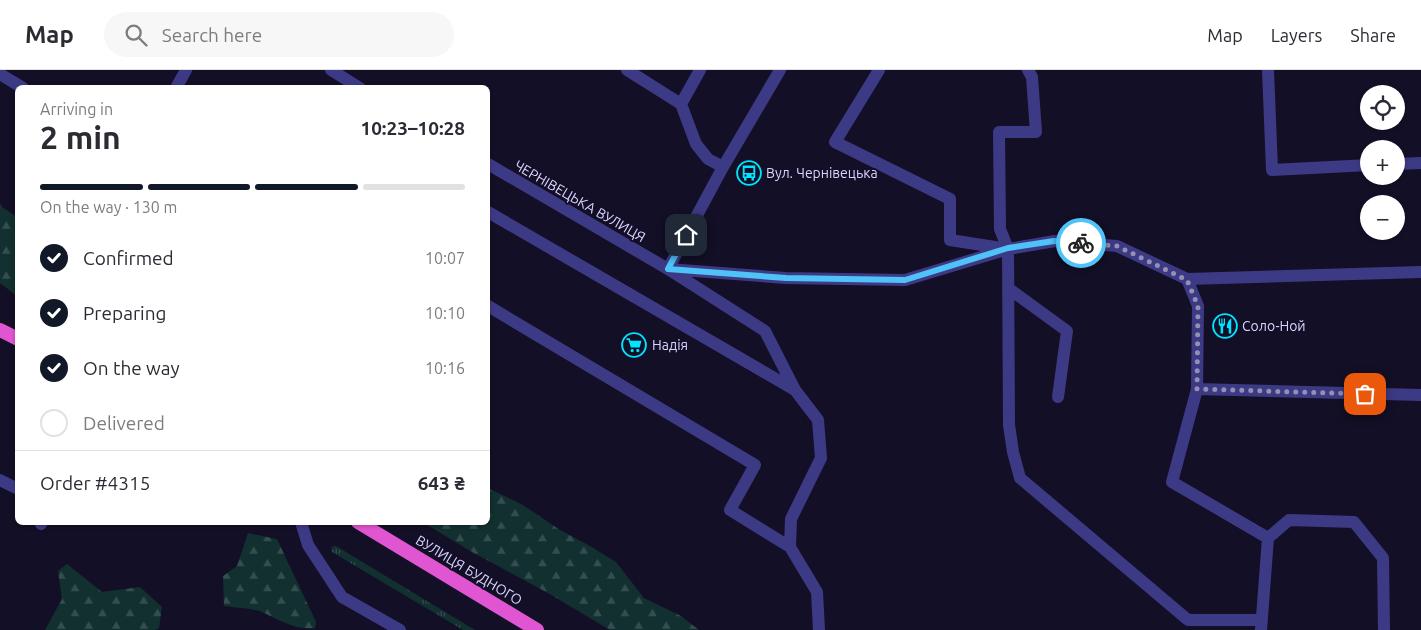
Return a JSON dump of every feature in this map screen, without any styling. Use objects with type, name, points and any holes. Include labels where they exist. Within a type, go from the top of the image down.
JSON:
[{"type":"highway","points":[[0,330],[15,338]]},
{"type":"highway","name":"ВУЛИЦЯ БУДНОГО","points":[[363,525],[537,630]]},
{"type":"street","points":[[178,85],[186,70]]},
{"type":"street","points":[[331,70],[355,85]]},
{"type":"street","points":[[627,70],[681,104],[696,144],[708,159],[723,167]]},
{"type":"street","points":[[681,104],[700,70]]},
{"type":"street","points":[[780,70],[723,167],[668,269],[786,278],[905,280],[1008,248],[1054,241],[1117,246],[1187,280],[1421,272]]},
{"type":"street","points":[[879,70],[835,142],[950,199],[950,240],[1008,248]]},
{"type":"street","points":[[1028,70],[1032,77],[1036,132],[999,132],[1000,229],[1008,248],[1009,425],[1013,452],[1020,478],[1188,620],[1262,625],[1268,538],[1289,520],[1354,522],[1383,558],[1384,630]]},
{"type":"street","points":[[1268,70],[1272,170],[1360,165]]},
{"type":"street","points":[[0,74],[18,85]]},
{"type":"street","points":[[1405,164],[1421,163]]},
{"type":"street","name":"ЧЕРНІВЕЦЬКА ВУЛИЦЯ","points":[[490,165],[668,269],[765,331],[795,390]]},
{"type":"street","points":[[490,213],[795,390],[818,420],[821,458],[791,520],[790,547]]},
{"type":"street","points":[[1187,280],[1198,306],[1197,389],[1172,482],[1268,538]]},
{"type":"street","points":[[1008,288],[1067,331],[1058,397]]},
{"type":"street","points":[[490,307],[754,465],[730,510],[790,547],[817,592],[818,630]]},
{"type":"street","points":[[1197,389],[1421,395]]},
{"type":"street","points":[[0,480],[15,488]]},
{"type":"street","points":[[302,525],[308,545],[342,597],[400,630]]},
{"type":"green space","points":[[0,203],[2,207],[15,216],[15,294],[0,283]]},
{"type":"green space","points":[[490,489],[523,505],[560,530],[616,562],[644,598],[681,616],[699,630],[610,630],[548,593],[472,552],[427,525],[490,525]]},
{"type":"green space","points":[[248,533],[277,539],[316,622],[315,628],[294,626],[255,610],[224,606],[223,576],[237,566]]},
{"type":"green space","points":[[334,546],[475,630],[463,630],[332,552],[331,548]]},
{"type":"green space","points":[[67,564],[102,592],[140,587],[162,607],[159,628],[155,630],[45,630],[62,599],[58,571]]},
{"type":"way so far","points":[[1081,243],[1117,246],[1187,280],[1198,306],[1197,389],[1365,394]]},
{"type":"place","name":"Вул. Чернівецька","points":[[749,173]]},
{"type":"place","name":"Соло-Ной","points":[[1225,326]]},
{"type":"place","name":"Надія","points":[[634,345]]},
{"type":"route","points":[[686,235],[668,269],[786,278],[905,280],[1008,248],[1054,241],[1081,243]]}]
